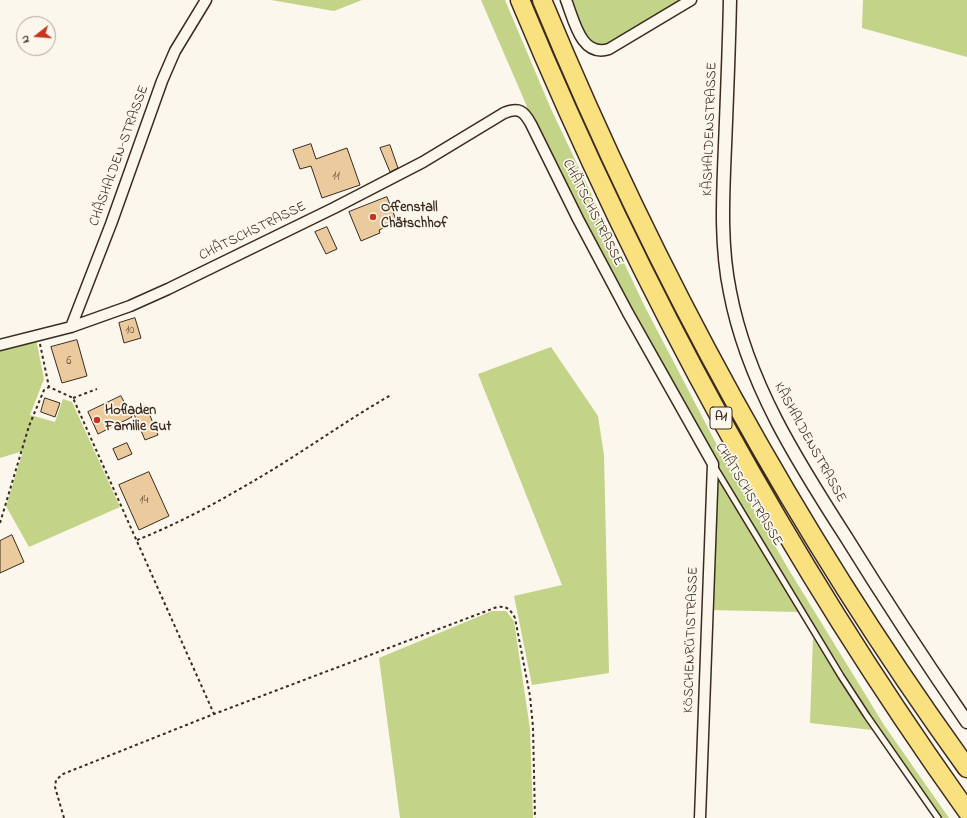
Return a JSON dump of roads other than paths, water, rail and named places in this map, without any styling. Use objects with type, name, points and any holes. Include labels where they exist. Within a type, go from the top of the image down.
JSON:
[{"type":"highway","name":"A1","points":[[520,0],[572,121],[622,228],[672,327],[724,424],[779,521],[841,622],[896,708],[967,811]]},
{"type":"highway","name":"A1","points":[[542,0],[590,113],[640,219],[690,318],[742,414],[796,511],[854,604],[915,695],[967,768]]},
{"type":"street","name":"CHÄSHALDEN-STRASSE","points":[[71,327],[175,51],[206,0]]},
{"type":"street","points":[[566,0],[584,41],[589,48],[602,51],[609,49],[691,0]]},
{"type":"street","name":"KÄSHALDENSTRASSE","points":[[730,0],[724,165],[724,238],[730,291],[744,344],[763,394],[796,457],[899,620],[967,722]]},
{"type":"street","name":"CHÄTSCHSTRASSE","points":[[0,345],[71,327],[130,306],[168,289],[423,162],[504,112],[516,110],[521,111],[527,116],[582,226],[628,313],[713,464]]},
{"type":"street","name":"KÖSCHENRÜTISTRASSE","points":[[700,818],[713,464]]},
{"type":"lane","name":"CHÄTSCHSTRASSE","points":[[713,464],[841,676],[938,818]]},
{"type":"place","name":"Offenstall Chätschhof","points":[[373,217]]},
{"type":"place","name":"Hofladen Familie Gut","points":[[97,420]]}]
